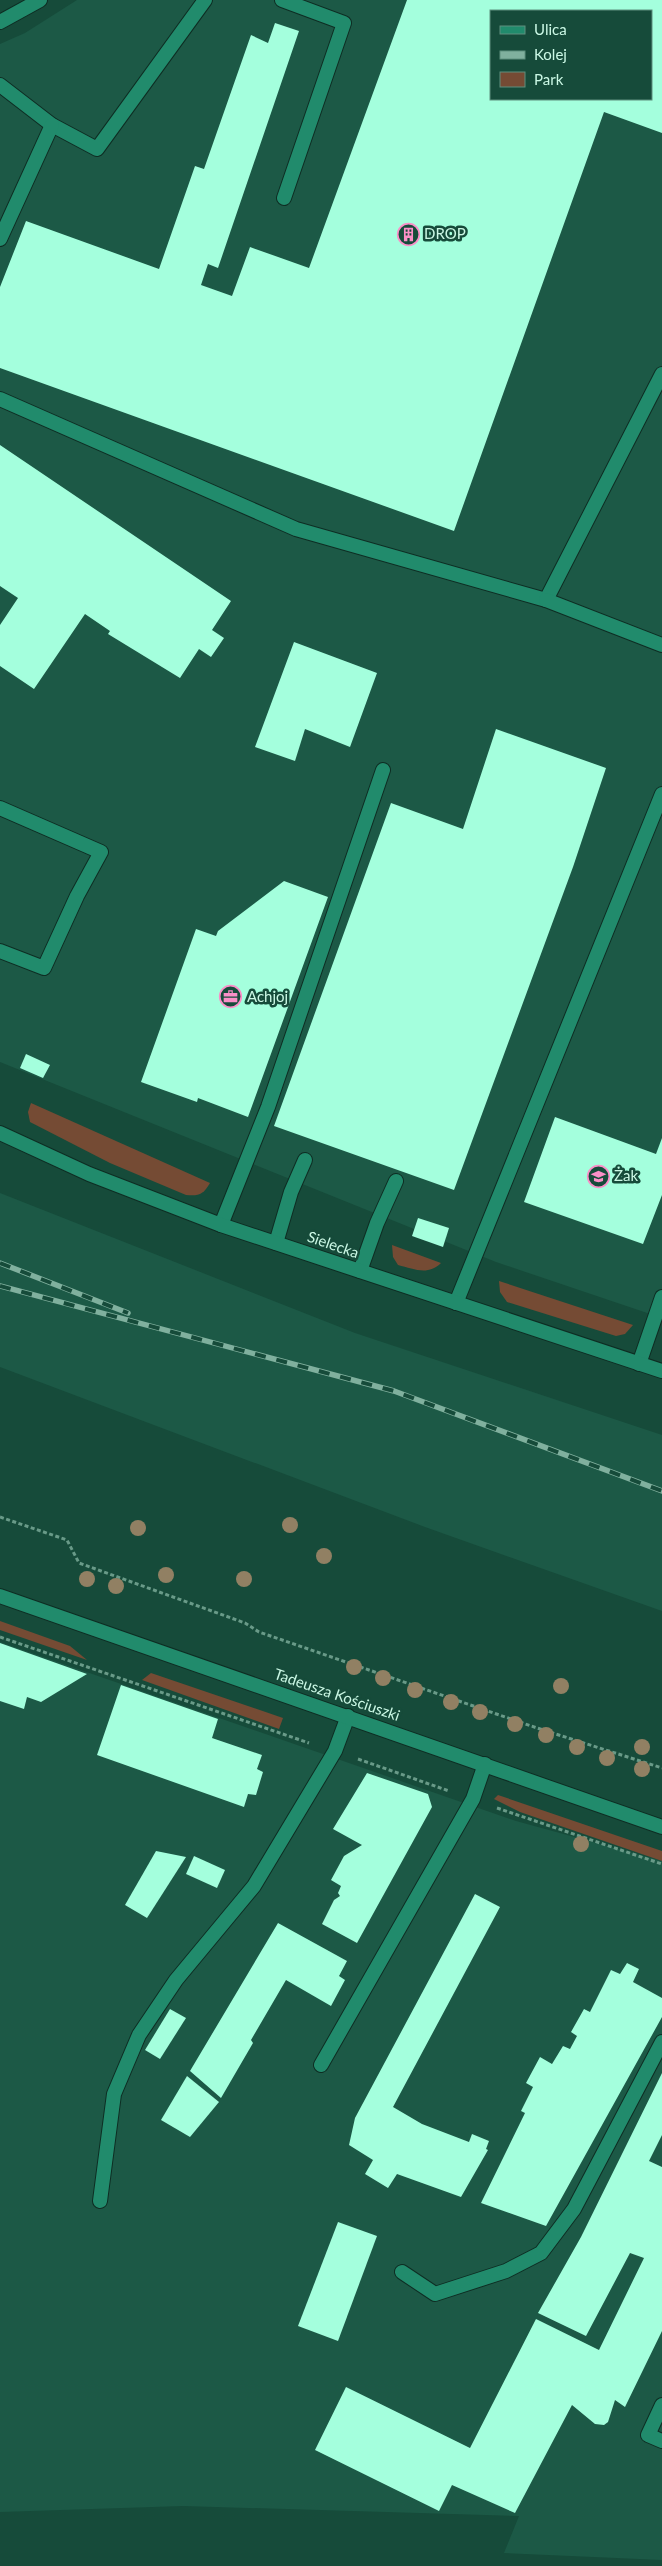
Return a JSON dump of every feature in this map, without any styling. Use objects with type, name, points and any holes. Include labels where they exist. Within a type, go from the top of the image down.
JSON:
[{"type":"street","points":[[0,22],[40,0]]},
{"type":"street","points":[[0,85],[52,125],[97,149],[205,0]]},
{"type":"street","points":[[282,0],[344,23],[284,198]]},
{"type":"street","points":[[0,239],[52,125]]},
{"type":"street","points":[[546,600],[662,374]]},
{"type":"street","points":[[0,399],[296,528],[546,600],[662,645]]},
{"type":"street","points":[[222,1225],[268,1107],[383,770]]},
{"type":"street","points":[[456,1303],[662,794]]},
{"type":"street","points":[[0,808],[101,852],[77,896],[44,968],[0,951]]},
{"type":"street","name":"Sielecka","points":[[0,1132],[89,1174],[222,1225],[662,1371]]},
{"type":"street","points":[[276,1242],[291,1192],[305,1160]]},
{"type":"street","points":[[360,1271],[376,1223],[396,1181]]},
{"type":"street","points":[[639,1364],[662,1297]]},
{"type":"street","name":"Tadeusza Kościuszki","points":[[0,1596],[662,1827]]},
{"type":"street","points":[[100,2201],[114,2094],[139,2035],[176,1980],[254,1886],[335,1752],[348,1716]]},
{"type":"street","points":[[321,2065],[473,1799],[485,1764]]},
{"type":"street","points":[[402,2272],[435,2294],[506,2271],[541,2253],[574,2210],[662,2042]]},
{"type":"street","points":[[662,2405],[648,2435],[662,2441]]},
{"type":"path","points":[[0,1517],[67,1540],[79,1563],[246,1624],[259,1632],[662,1768]]},
{"type":"shaded area","points":[[77,0],[662,0],[662,1318],[496,1262],[0,1062],[0,44],[25,33]]},
{"type":"shaded area","points":[[0,1193],[355,1333],[662,1435],[662,1611],[425,1527],[0,1367]]},
{"type":"shaded area","points":[[0,1642],[516,1821],[662,1861],[662,2560],[504,2553],[519,2516],[183,2506],[0,2512]]},
{"type":"green space","points":[[31,1103],[210,1183],[200,1194],[186,1195],[110,1163],[30,1122],[28,1112]]},
{"type":"green space","points":[[392,1245],[441,1263],[436,1267],[426,1270],[415,1270],[398,1265],[393,1257]]},
{"type":"green space","points":[[499,1281],[633,1325],[625,1334],[616,1336],[507,1302],[500,1292]]},
{"type":"green space","points":[[0,1621],[70,1646],[87,1660],[0,1630]]},
{"type":"green space","points":[[151,1673],[283,1718],[279,1729],[142,1680]]},
{"type":"green space","points":[[498,1795],[662,1851],[662,1861],[520,1812],[494,1799]]},
{"type":"building","name":"DROP","points":[[407,0],[662,0],[662,133],[604,112],[454,531],[0,368],[0,287],[26,221],[159,269],[195,166],[204,169],[251,35],[268,43],[275,23],[299,31],[218,268],[208,264],[201,285],[232,296],[250,247],[309,268]]},
{"type":"building","points":[[0,445],[231,601],[212,630],[224,638],[211,657],[199,649],[180,678],[108,634],[110,631],[85,614],[34,689],[0,666],[0,625],[18,598],[0,586]]},
{"type":"building","points":[[294,642],[377,673],[350,747],[305,729],[295,761],[255,747]]},
{"type":"building","points":[[496,729],[606,768],[573,867],[454,1190],[274,1126],[391,803],[463,829]]},
{"type":"building","name":"Achjoj","points":[[284,881],[328,897],[248,1117],[198,1098],[197,1102],[141,1082],[196,929],[216,936],[218,931]]},
{"type":"building","points":[[26,1054],[50,1065],[43,1078],[20,1068]]},
{"type":"building","name":"Żak","points":[[555,1117],[656,1154],[662,1138],[662,1195],[643,1244],[524,1202]]},
{"type":"building","points":[[418,1218],[449,1228],[443,1247],[412,1236]]},
{"type":"building","points":[[0,1643],[87,1674],[41,1702],[27,1697],[24,1709],[0,1701]]},
{"type":"building","points":[[121,1685],[218,1719],[212,1738],[262,1755],[257,1769],[263,1772],[256,1795],[248,1794],[244,1807],[97,1755]]},
{"type":"building","points":[[367,1773],[428,1794],[432,1807],[357,1943],[322,1924],[334,1900],[340,1896],[338,1893],[341,1886],[331,1880],[344,1856],[362,1845],[333,1829]]},
{"type":"building","points":[[156,1851],[186,1857],[147,1918],[125,1905]]},
{"type":"building","points":[[194,1856],[225,1870],[217,1888],[186,1874]]},
{"type":"building","points":[[475,1894],[500,1907],[393,2107],[422,2124],[469,2142],[472,2134],[489,2141],[486,2149],[488,2150],[461,2197],[397,2174],[388,2188],[365,2174],[373,2160],[349,2145],[355,2118]]},
{"type":"building","points":[[278,1923],[347,1961],[339,1976],[345,1980],[331,2006],[286,1980],[251,2040],[253,2043],[221,2098],[190,2071]]},
{"type":"building","points":[[627,1963],[639,1969],[633,1982],[662,1998],[662,2017],[546,2226],[481,2203],[525,2113],[521,2111],[533,2087],[526,2083],[540,2057],[552,2064],[563,2046],[570,2049],[577,2036],[571,2032],[584,2009],[590,2012],[611,1970],[620,1974]]},
{"type":"building","points":[[170,2009],[186,2018],[160,2059],[145,2050]]},
{"type":"building","points":[[662,2073],[662,2135],[649,2161],[662,2167],[662,2331],[625,2407],[615,2400],[608,2422],[604,2425],[595,2424],[572,2405],[515,2513],[452,2485],[439,2511],[315,2450],[346,2387],[470,2448],[536,2319],[599,2350],[644,2258],[630,2253],[586,2336],[538,2313],[581,2237]]},
{"type":"building","points":[[187,2076],[219,2102],[190,2137],[161,2120]]},
{"type":"building","points":[[338,2222],[377,2236],[338,2341],[298,2326]]},
{"type":"railway","points":[[0,1263],[128,1313]]},
{"type":"railway","points":[[0,1286],[394,1391],[662,1491]]},
{"type":"place","name":"DROP","points":[[408,234]]},
{"type":"place","name":"Achjoj","points":[[231,997]]},
{"type":"place","name":"Żak","points":[[598,1176]]}]
